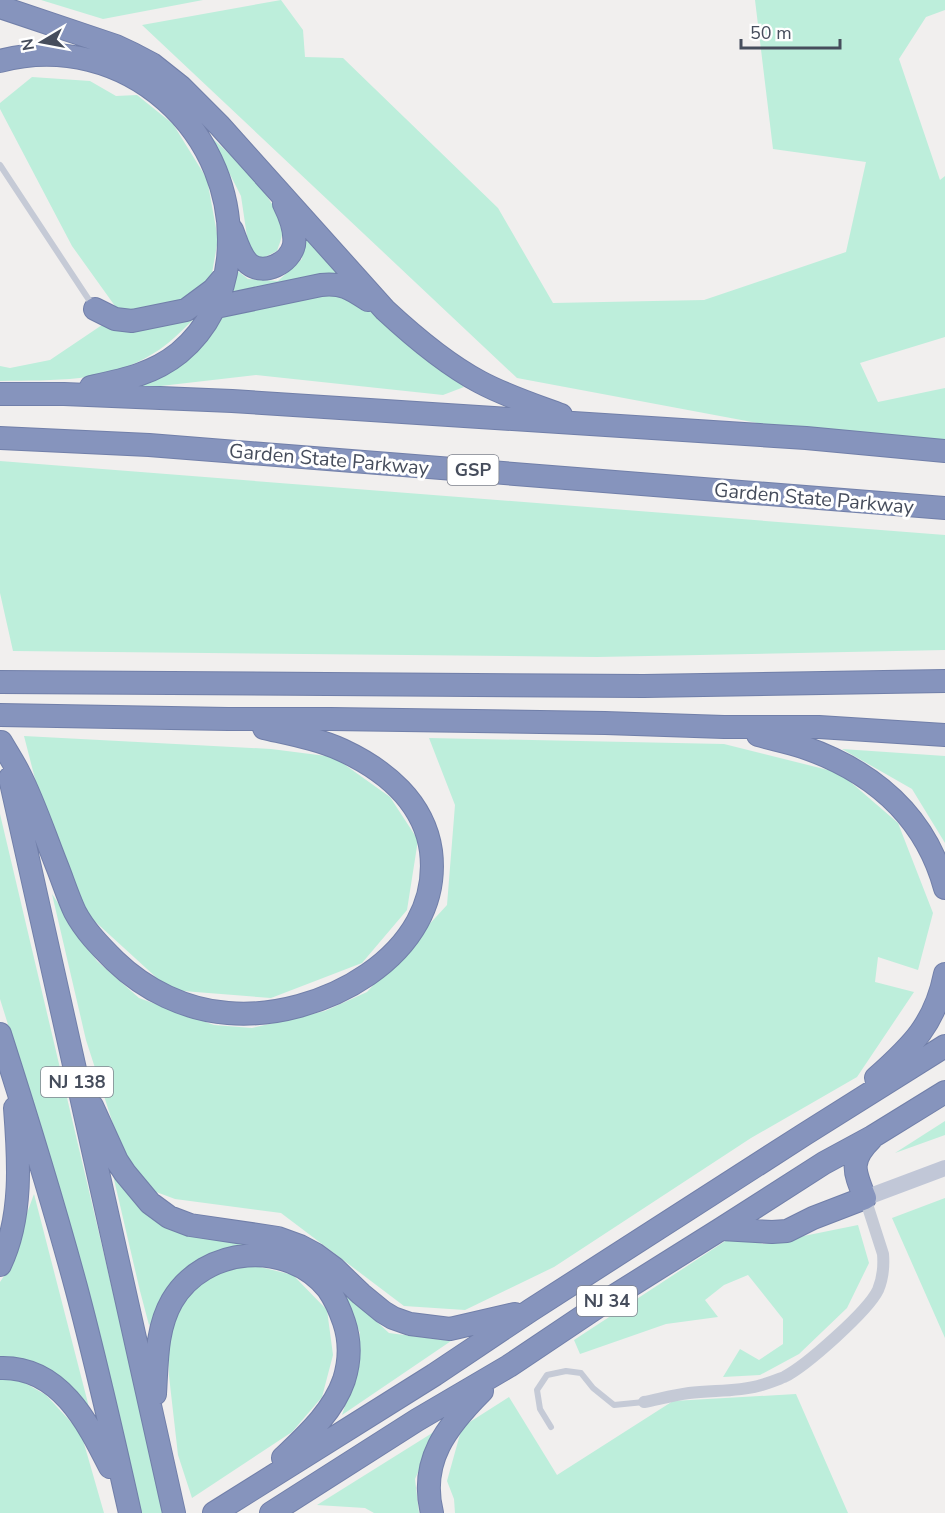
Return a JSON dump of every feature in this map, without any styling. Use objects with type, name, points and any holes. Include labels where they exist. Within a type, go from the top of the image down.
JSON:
[{"type":"highway","points":[[0,7],[116,46],[152,64],[189,94],[385,310],[427,346],[480,382],[525,402],[585,424]]},
{"type":"highway","points":[[0,61],[45,54],[72,57],[119,70],[140,81],[177,110],[192,128],[205,148],[224,192],[229,244],[226,273],[216,306],[203,327],[189,344],[170,360],[152,370],[64,394]]},
{"type":"highway","points":[[228,220],[244,258],[249,264],[262,268],[277,266],[286,259],[294,245],[291,219],[280,193]]},
{"type":"highway","points":[[95,309],[115,319],[132,321],[186,310],[213,290],[226,273]]},
{"type":"highway","points":[[216,306],[333,284],[352,290],[385,310]]},
{"type":"highway","points":[[0,394],[64,394],[232,401],[806,438],[945,451]]},
{"type":"highway","name":"Garden State Parkway","points":[[0,438],[149,445],[945,508]]},
{"type":"highway","points":[[0,682],[644,686],[945,681]]},
{"type":"highway","points":[[0,715],[819,727],[945,735]]},
{"type":"highway","points":[[1,739],[20,774],[75,912],[94,940],[115,961],[133,977],[165,996],[206,1010],[246,1014],[290,1008],[339,991],[358,981],[392,955],[404,941],[424,909],[429,893],[432,860],[429,841],[425,825],[408,797],[397,785],[363,760],[324,742],[228,719]]},
{"type":"highway","points":[[724,727],[802,747],[845,765],[872,781],[897,802],[915,823],[932,852],[945,888]]},
{"type":"highway","name":"NJ 138","points":[[1,739],[174,1513]]},
{"type":"highway","points":[[805,1134],[911,1046],[931,1015],[945,974]]},
{"type":"highway","name":"NJ 138","points":[[0,1034],[44,1173],[76,1287],[128,1506]]},
{"type":"highway","name":"NJ 34","points":[[218,1510],[434,1375],[531,1310],[945,1046]]},
{"type":"highway","points":[[72,1061],[117,1161],[150,1203],[169,1217],[190,1226],[278,1239],[300,1246],[334,1268],[383,1312],[410,1324],[450,1329],[531,1310]]},
{"type":"highway","points":[[0,1265],[13,1229],[17,1182],[12,1070]]},
{"type":"highway","name":"NJ 34","points":[[271,1513],[417,1420],[509,1365],[824,1163],[872,1137],[945,1092]]},
{"type":"highway","points":[[721,1229],[772,1233],[787,1231],[813,1218],[865,1198],[855,1166],[861,1149],[872,1137]]},
{"type":"highway","points":[[153,1423],[160,1334],[171,1302],[189,1279],[216,1262],[252,1255],[285,1260],[302,1267],[327,1288],[340,1311],[348,1334],[344,1379],[331,1406],[321,1419],[252,1488]]},
{"type":"highway","points":[[432,1513],[429,1475],[441,1440],[461,1412],[509,1365]]},
{"type":"highway","points":[[0,1368],[35,1374],[48,1380],[64,1395],[93,1432],[128,1506]]},
{"type":"street","points":[[644,1402],[689,1393],[758,1386],[784,1376],[806,1362],[853,1321],[878,1291],[884,1263],[883,1254],[865,1198],[945,1167]]},
{"type":"lane","points":[[0,165],[95,309]]},
{"type":"lane","points":[[551,1427],[540,1409],[537,1390],[547,1375],[566,1371],[581,1373],[593,1388],[614,1406],[644,1402]]},
{"type":"green space","points":[[41,0],[203,0],[103,19]]},
{"type":"green space","points":[[281,0],[303,30],[305,57],[343,58],[498,208],[553,303],[704,300],[846,252],[866,162],[773,149],[755,0],[945,0],[945,10],[926,17],[899,59],[940,180],[945,176],[945,337],[860,363],[878,402],[945,388],[945,458],[517,378],[142,25]]},
{"type":"green space","points":[[32,77],[90,81],[116,96],[137,95],[173,124],[207,179],[218,239],[211,279],[194,299],[120,313],[72,246],[0,109],[0,103]]},
{"type":"green space","points":[[211,137],[255,180],[274,207],[280,221],[282,235],[277,251],[261,259],[249,250],[241,196]]},
{"type":"green space","points":[[301,230],[343,277],[226,299],[235,269],[248,279],[278,281],[302,259]]},
{"type":"green space","points":[[327,293],[355,299],[464,387],[443,395],[256,375],[126,390],[220,312]]},
{"type":"green space","points":[[193,320],[159,350],[118,370],[60,380],[0,381],[0,366],[10,368],[50,360],[102,325],[130,331]]},
{"type":"green space","points":[[0,461],[945,535],[945,650],[597,657],[13,651],[0,593]]},
{"type":"green space","points":[[24,736],[271,749],[334,757],[390,797],[418,840],[407,910],[362,963],[271,998],[170,990],[89,916],[50,837]]},
{"type":"green space","points":[[429,738],[724,744],[840,773],[898,823],[933,913],[918,970],[878,957],[875,982],[914,992],[857,1077],[751,1138],[554,1267],[465,1310],[404,1306],[281,1213],[175,1199],[132,1183],[86,1040],[52,894],[97,961],[139,998],[214,1025],[252,1028],[325,1011],[367,992],[447,905],[455,805]]},
{"type":"green space","points":[[842,749],[945,756],[945,843],[912,789]]},
{"type":"green space","points":[[0,814],[165,1513],[139,1513],[47,1149],[0,999]]},
{"type":"green space","points":[[945,1121],[945,1135],[895,1153]]},
{"type":"green space","points":[[113,1175],[131,1194],[251,1243],[149,1325],[140,1291]]},
{"type":"green space","points":[[34,1194],[91,1415],[60,1376],[24,1361],[0,1361],[0,1282]]},
{"type":"green space","points":[[945,1198],[945,1338],[892,1218]]},
{"type":"green space","points":[[858,1225],[869,1263],[847,1308],[799,1354],[760,1375],[723,1377],[740,1349],[759,1360],[783,1344],[783,1319],[748,1275],[724,1285],[705,1300],[718,1317],[666,1324],[580,1354],[574,1340],[733,1236],[764,1244]]},
{"type":"green space","points":[[248,1264],[293,1275],[327,1310],[333,1355],[322,1397],[292,1432],[192,1498],[178,1455],[169,1376],[168,1345],[176,1308],[203,1279]]},
{"type":"green space","points":[[342,1290],[389,1333],[451,1341],[342,1415],[355,1375],[360,1333]]},
{"type":"green space","points":[[16,1378],[46,1395],[81,1433],[104,1513],[0,1513],[0,1379]]},
{"type":"green space","points":[[796,1394],[848,1513],[455,1513],[454,1499],[447,1481],[462,1427],[509,1397],[557,1475],[673,1401]]},
{"type":"green space","points":[[437,1430],[415,1479],[419,1513],[374,1513],[365,1508],[317,1505]]}]
